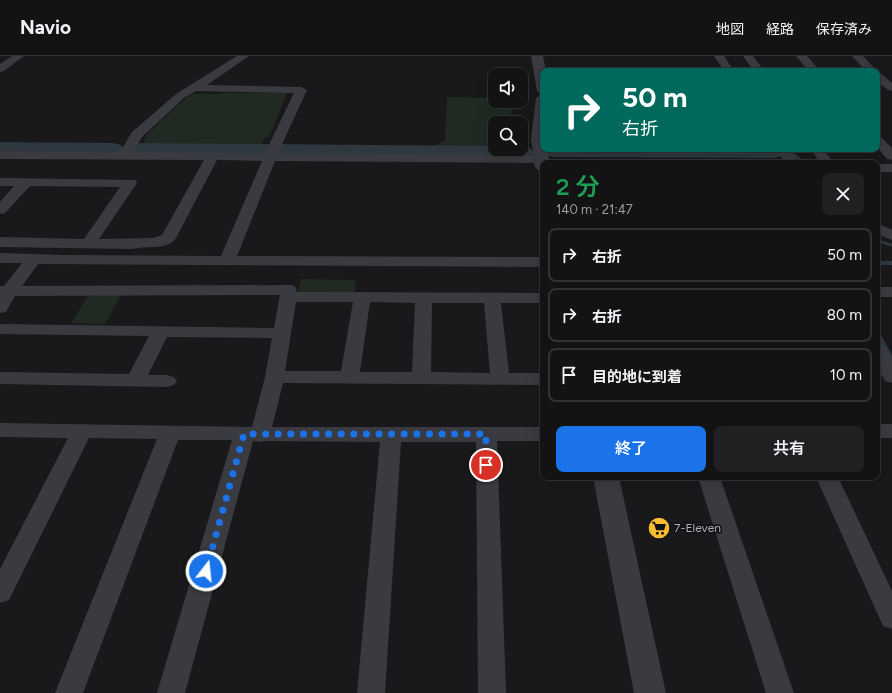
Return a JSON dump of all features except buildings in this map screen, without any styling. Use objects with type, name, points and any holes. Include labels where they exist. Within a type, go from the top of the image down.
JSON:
[{"type":"street","points":[[0,69],[19,56]]},
{"type":"street","points":[[124,156],[136,135],[180,96],[244,56]]},
{"type":"street","points":[[537,56],[540,68]]},
{"type":"street","points":[[719,56],[727,68]]},
{"type":"street","points":[[748,56],[757,68]]},
{"type":"street","points":[[801,56],[811,68]]},
{"type":"street","points":[[857,56],[869,68]]},
{"type":"street","points":[[880,76],[892,76]]},
{"type":"street","points":[[880,78],[892,88]]},
{"type":"street","points":[[194,88],[301,90],[228,259]]},
{"type":"street","points":[[880,143],[892,156]]},
{"type":"street","points":[[783,152],[790,160]]},
{"type":"street","points":[[0,155],[213,156],[273,153],[540,163]]},
{"type":"street","points":[[0,180],[24,155]]},
{"type":"street","points":[[0,242],[155,242],[168,238],[213,156]]},
{"type":"street","points":[[880,168],[892,168]]},
{"type":"street","points":[[0,180],[26,182],[130,183],[89,243]]},
{"type":"street","points":[[0,210],[26,182]]},
{"type":"street","points":[[880,230],[892,235]]},
{"type":"street","points":[[0,258],[540,262]]},
{"type":"street","points":[[0,308],[5,291],[34,259]]},
{"type":"street","points":[[5,291],[289,290],[275,377],[252,434],[172,693]]},
{"type":"street","points":[[880,292],[892,292]]},
{"type":"street","points":[[288,297],[540,298]]},
{"type":"street","points":[[350,377],[362,298]]},
{"type":"street","points":[[421,377],[424,298]]},
{"type":"street","points":[[492,298],[500,378]]},
{"type":"street","points":[[0,329],[282,333]]},
{"type":"street","points":[[136,380],[161,331]]},
{"type":"street","points":[[880,355],[892,377]]},
{"type":"street","points":[[275,377],[540,379]]},
{"type":"street","points":[[0,378],[167,381]]},
{"type":"street","points":[[0,430],[252,434],[540,434]]},
{"type":"street","points":[[0,593],[82,431]]},
{"type":"street","points":[[880,431],[892,431]]},
{"type":"street","points":[[69,693],[170,433]]},
{"type":"street","points":[[486,434],[492,693]]},
{"type":"street","points":[[372,693],[391,435]]},
{"type":"street","points":[[607,480],[650,693]]},
{"type":"street","points":[[710,480],[780,693]]},
{"type":"street","points":[[828,480],[892,618]]},
{"type":"shaded area","points":[[287,93],[269,137],[265,137],[259,150],[140,149],[144,143],[146,135],[187,97],[193,94]]},
{"type":"shaded area","points":[[447,97],[488,98],[488,108],[511,108],[511,116],[488,116],[488,150],[428,151],[428,148],[445,141]]},
{"type":"shaded area","points":[[301,279],[356,280],[354,294],[303,294],[298,291]]},
{"type":"shaded area","points":[[90,293],[122,293],[105,324],[71,323]]},
{"type":"waterway","points":[[0,149],[113,150]]},
{"type":"waterway","points":[[139,150],[488,153]]},
{"type":"waterway","points":[[786,152],[794,154],[801,160]]},
{"type":"waterway","points":[[880,241],[892,246]]},
{"type":"waterway","points":[[880,263],[892,263]]},
{"type":"waterway","points":[[880,338],[892,360]]},
{"type":"place","name":"7-Eleven","points":[[659,528]]},
{"type":"route","points":[[206,571],[244,434],[486,434],[486,465]]}]
